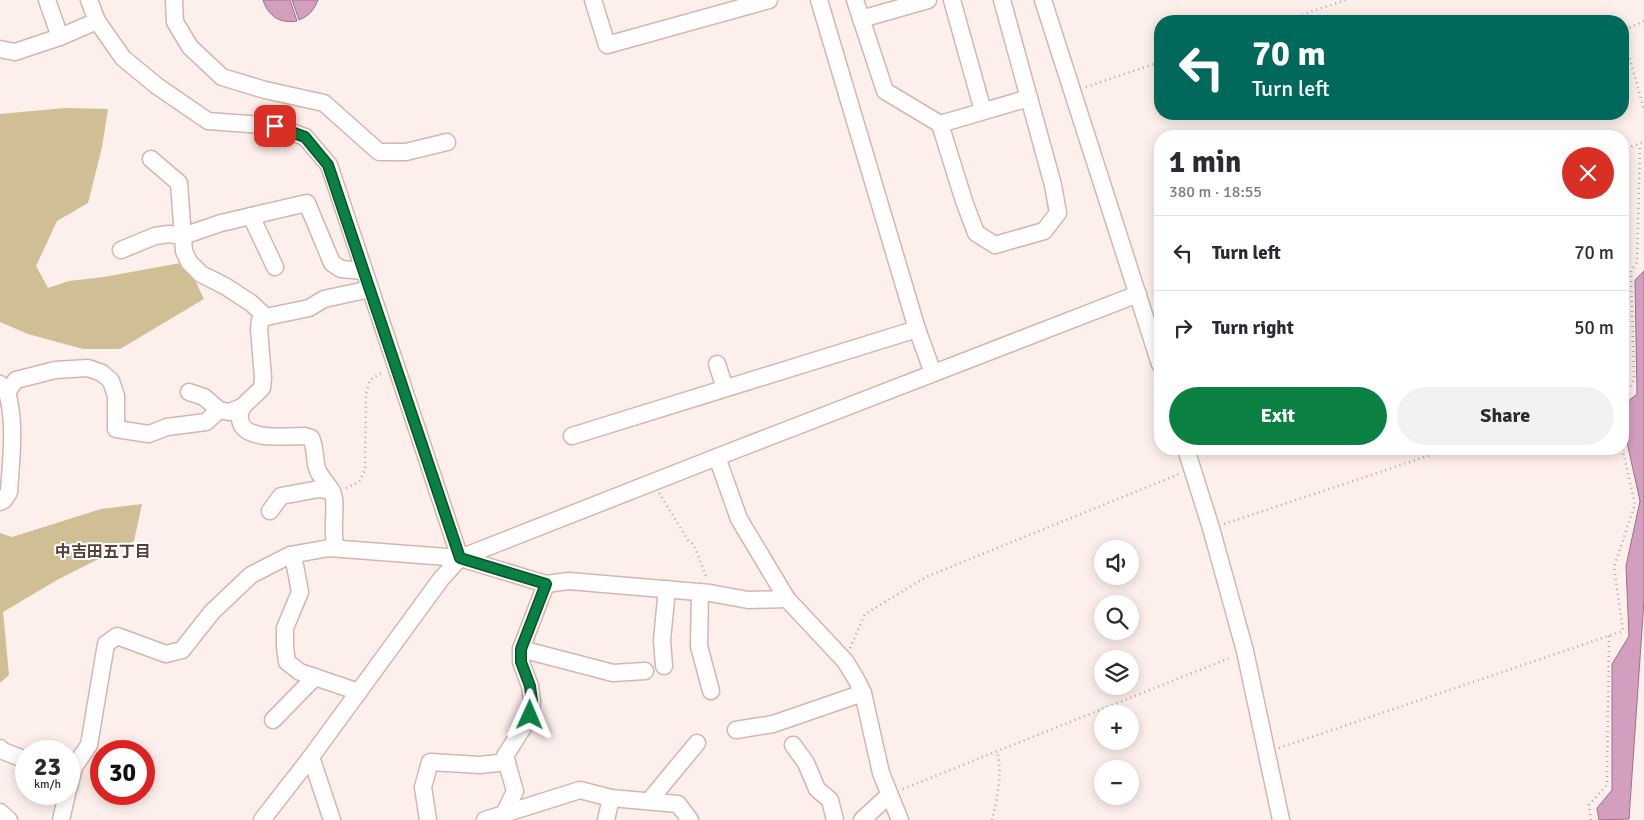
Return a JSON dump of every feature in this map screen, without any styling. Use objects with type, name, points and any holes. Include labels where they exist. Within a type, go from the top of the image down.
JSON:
[{"type":"street","points":[[47,0],[60,37]]},
{"type":"street","points":[[89,0],[97,20],[123,58],[157,86],[208,121],[275,126],[305,137],[328,165],[460,558]]},
{"type":"street","points":[[174,0],[175,22],[190,47],[222,77],[265,90],[324,103],[379,152],[406,152],[447,142]]},
{"type":"street","points":[[593,0],[607,45],[769,0]]},
{"type":"street","points":[[819,0],[917,329],[933,373]]},
{"type":"street","points":[[855,0],[885,91],[940,124],[976,233],[995,245],[1044,231],[1058,213],[1053,185],[1002,0]]},
{"type":"street","points":[[861,18],[928,0]]},
{"type":"street","points":[[952,0],[982,110]]},
{"type":"street","points":[[1043,0],[1154,345]]},
{"type":"street","points":[[0,49],[15,52],[60,37],[97,20]]},
{"type":"street","points":[[940,124],[982,110],[1030,98]]},
{"type":"street","points":[[151,159],[179,182],[184,251],[189,262],[201,274],[245,299],[266,317]]},
{"type":"street","points":[[120,250],[155,236],[169,234],[183,236],[221,223],[307,203],[332,263],[341,269],[364,271]]},
{"type":"street","points":[[251,216],[275,267]]},
{"type":"street","points":[[189,392],[204,397],[219,410],[229,412],[242,407],[262,388],[260,320],[309,308],[324,299],[370,290]]},
{"type":"street","points":[[262,820],[312,757],[441,580],[460,558],[1138,294]]},
{"type":"street","points":[[572,436],[917,329]]},
{"type":"street","points":[[717,364],[725,388]]},
{"type":"street","points":[[0,502],[4,500],[9,492],[12,427],[10,404],[4,388],[16,380],[55,370],[88,368],[102,373],[111,381],[116,396],[116,429],[149,434],[167,427],[206,422],[219,410]]},
{"type":"street","points":[[242,407],[240,419],[243,427],[250,433],[260,436],[305,436],[311,438],[314,445],[317,469],[332,491],[334,499],[333,539],[336,548]]},
{"type":"street","points":[[1188,455],[1211,528],[1245,651],[1281,820]]},
{"type":"street","points":[[716,457],[739,519],[787,599],[845,661],[863,693],[882,773],[900,820]]},
{"type":"street","points":[[270,510],[281,496],[319,489],[332,491]]},
{"type":"street","points":[[80,756],[88,745],[106,644],[117,636],[166,654],[182,650],[212,612],[251,575],[292,555],[336,548],[460,558],[546,584],[569,581],[704,592],[748,600],[787,599]]},
{"type":"street","points":[[292,555],[300,592],[285,628],[287,662],[300,672],[359,692]]},
{"type":"street","points":[[504,814],[514,791],[505,756],[530,715],[532,701],[530,686],[521,662],[521,649],[546,584]]},
{"type":"street","points":[[664,666],[662,640],[667,589]]},
{"type":"street","points":[[704,592],[699,646],[711,691]]},
{"type":"street","points":[[521,649],[613,673],[645,671]]},
{"type":"street","points":[[273,720],[315,677]]},
{"type":"street","points":[[736,730],[773,724],[863,693]]},
{"type":"street","points":[[648,801],[697,743]]},
{"type":"street","points":[[793,745],[806,763],[817,789],[830,800],[835,820]]},
{"type":"street","points":[[0,748],[15,756]]},
{"type":"street","points":[[312,757],[332,820]]},
{"type":"street","points":[[428,820],[422,787],[427,759],[480,765],[507,762]]},
{"type":"street","points":[[485,820],[580,790],[611,798],[678,804],[690,820]]},
{"type":"street","points":[[862,820],[889,795]]},
{"type":"street","points":[[606,820],[611,798]]},
{"type":"street","points":[[61,820],[64,805]]},
{"type":"street","points":[[0,812],[9,820]]},
{"type":"path","points":[[1301,15],[1346,0]]},
{"type":"path","points":[[1629,28],[1644,21]]},
{"type":"path","points":[[1629,56],[1644,110]]},
{"type":"path","points":[[1073,92],[1154,64]]},
{"type":"path","points":[[1629,148],[1644,142]]},
{"type":"path","points":[[1629,388],[1634,378],[1632,272],[1637,262],[1640,144]]},
{"type":"path","points":[[332,491],[347,488],[359,482],[365,470],[366,394],[370,380],[388,370]]},
{"type":"path","points":[[1211,528],[1431,455]]},
{"type":"path","points":[[1266,752],[1623,631],[1614,568],[1635,504],[1624,455]]},
{"type":"path","points":[[845,661],[865,614],[926,577],[1192,468]]},
{"type":"path","points":[[652,482],[688,540],[694,545],[707,580],[704,592]]},
{"type":"path","points":[[1591,820],[1589,805],[1607,785],[1609,636]]},
{"type":"path","points":[[889,795],[1245,651]]},
{"type":"path","points":[[992,820],[997,798],[999,760],[996,752]]},
{"type":"shaded area","points":[[263,0],[290,0],[297,21],[291,22],[276,18],[265,6]]},
{"type":"shaded area","points":[[292,0],[318,0],[311,12],[299,20]]},
{"type":"shaded area","points":[[65,108],[108,109],[102,147],[88,203],[57,221],[36,266],[48,288],[69,281],[104,277],[186,262],[204,299],[120,349],[83,349],[28,334],[0,322],[0,114]]},
{"type":"shaded area","points":[[1644,271],[1644,600],[1629,819],[1599,820],[1597,808],[1612,790],[1612,664],[1629,636],[1626,566],[1640,501],[1629,451],[1629,400],[1637,394],[1635,280]]},
{"type":"shaded area","points":[[142,504],[134,541],[57,580],[3,612],[9,675],[0,683],[0,533],[12,537],[101,509]]},
{"type":"district","name":"中吉田五丁目","points":[[103,552]]},
{"type":"route","points":[[275,126],[305,137],[328,165],[460,558],[546,584],[521,649],[521,662],[530,686],[532,701],[530,715]]}]
